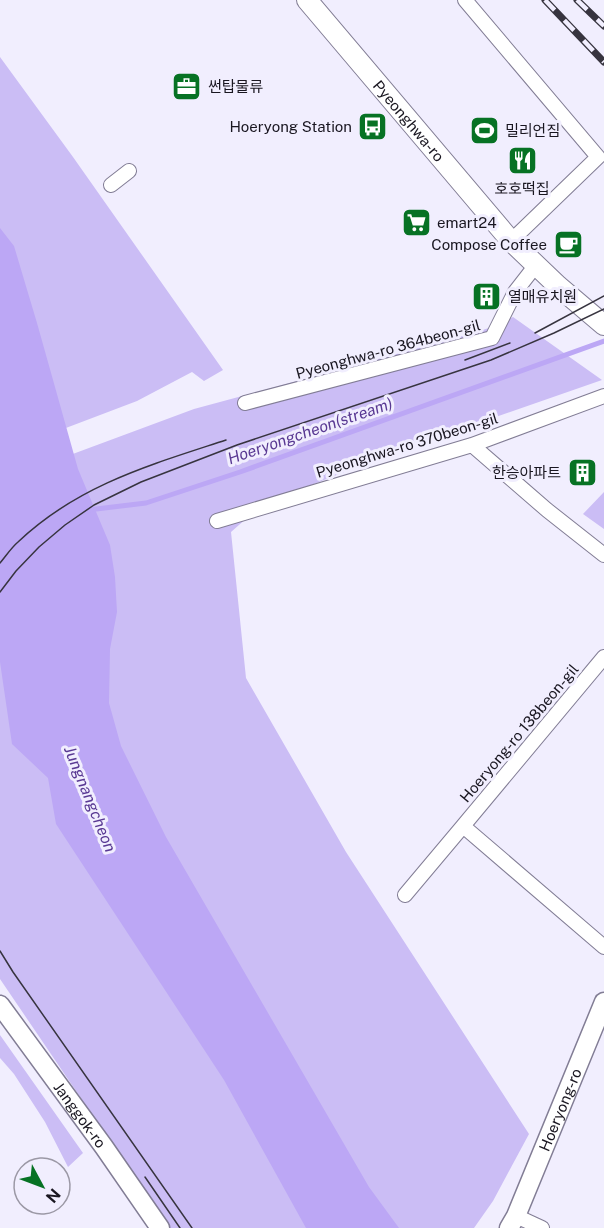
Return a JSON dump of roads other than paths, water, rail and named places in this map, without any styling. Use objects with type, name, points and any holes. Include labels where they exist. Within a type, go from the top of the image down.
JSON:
[{"type":"main road","name":"Pyeonghwa-ro","points":[[307,0],[511,241],[558,286],[604,325]]},
{"type":"street","points":[[465,0],[598,157],[511,241]]},
{"type":"street","points":[[111,185],[129,171]]},
{"type":"street","name":"Pyeonghwa-ro 364beon-gil","points":[[245,403],[492,338],[515,292],[536,265]]},
{"type":"street","name":"Pyeonghwa-ro 370beon-gil","points":[[218,521],[472,445],[604,396]]},
{"type":"street","points":[[472,445],[547,510],[604,555]]},
{"type":"street","name":"Hoeryong-ro 138beon-gil","points":[[604,657],[463,826],[604,947]]},
{"type":"street","points":[[405,895],[463,826]]},
{"type":"street","name":"Hoeryong-ro","points":[[513,1222],[604,1002]]},
{"type":"street","name":"Janggok-ro","points":[[0,1005],[160,1228]]},
{"type":"street","points":[[513,1222],[542,1228]]},
{"type":"water","name":"Jungnangcheon","points":[[0,228],[14,246],[78,469],[110,545],[117,612],[110,649],[109,703],[121,746],[166,837],[369,1187],[399,1228],[306,1228],[224,1080],[56,824],[48,778],[12,744],[0,662]]},
{"type":"waterway","name":"Hoeryongcheon(stream)","points":[[88,510],[146,503],[240,472],[604,341]]},
{"type":"tram line","points":[[535,333],[604,296]]},
{"type":"tram line","points":[[0,592],[39,547],[65,525],[94,505],[141,482],[237,445],[491,360],[604,309]]},
{"type":"tram line","points":[[465,360],[510,343]]},
{"type":"tram line","points":[[0,563],[15,544],[41,522],[90,491],[143,468],[226,440]]},
{"type":"tram line","points":[[0,951],[192,1228]]},
{"type":"tram line","points":[[145,1177],[180,1228]]},
{"type":"railway","points":[[545,0],[604,62]]},
{"type":"railway","points":[[577,0],[604,26]]},
{"type":"place","name":"썬탑물류","points":[[187,86]]},
{"type":"place","name":"Hoeryong Station","points":[[373,126]]},
{"type":"place","name":"밀리언짐","points":[[484,130]]},
{"type":"place","name":"호호떡집","points":[[522,161]]},
{"type":"place","name":"emart24","points":[[416,222]]},
{"type":"place","name":"Compose Coffee","points":[[568,244]]},
{"type":"place","name":"열매유치원","points":[[487,296]]},
{"type":"place","name":"한승아파트","points":[[582,472]]}]
